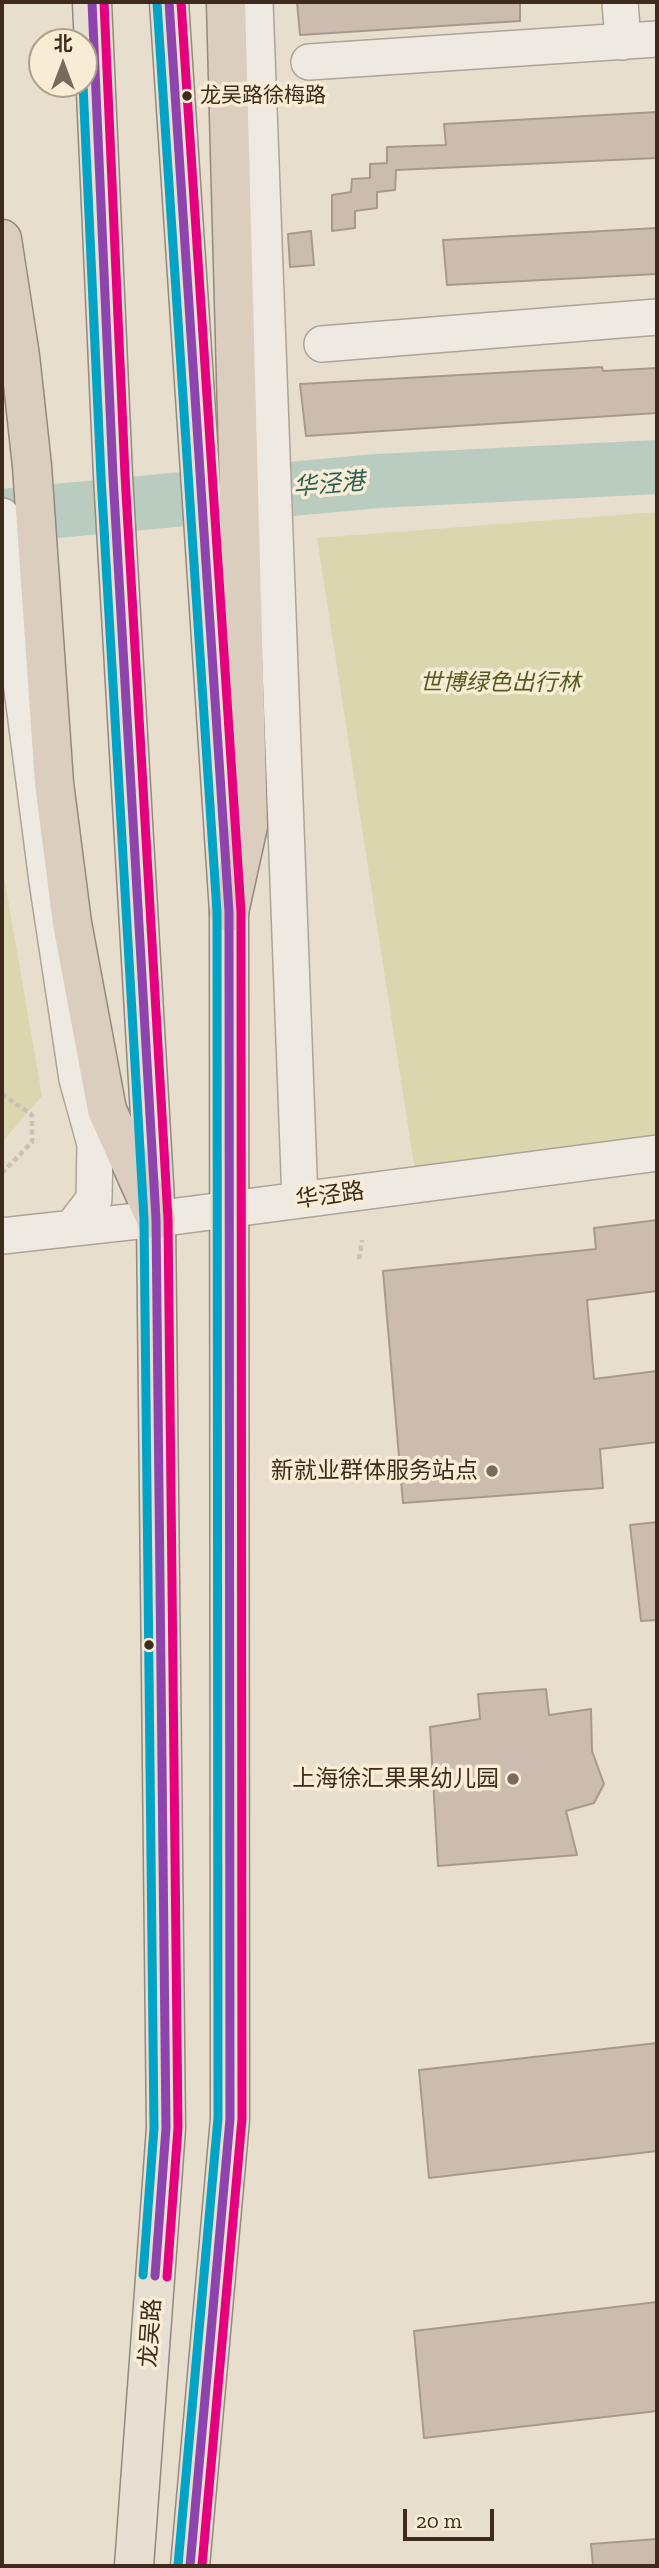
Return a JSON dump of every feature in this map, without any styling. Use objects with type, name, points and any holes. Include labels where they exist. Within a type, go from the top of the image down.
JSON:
[{"type":"highway","points":[[226,2],[248,825],[229,912]]},
{"type":"highway","points":[[2,239],[33,466],[54,783],[72,923],[107,1110],[156,1219]]},
{"type":"main road","name":"龙吴路","points":[[92,2],[113,476],[156,1219],[166,2128],[134,2566]]},
{"type":"main road","points":[[169,2],[199,467],[240,550]]},
{"type":"main road","points":[[190,2566],[230,2119],[229,912]]},
{"type":"street","points":[[255,2],[272,463],[240,550],[300,1200]]},
{"type":"street","points":[[620,2],[622,42]]},
{"type":"street","points":[[309,62],[657,39]]},
{"type":"street","points":[[322,344],[657,317]]},
{"type":"street","points":[[2,516],[49,895],[77,1079],[95,1144],[94,1199],[72,1228]]},
{"type":"street","name":"华泾路","points":[[2,1236],[230,1210],[657,1153]]},
{"type":"path","points":[[2,1094],[33,1115],[33,1142],[2,1172]]},
{"type":"path","points":[[359,1259],[362,1240]]},
{"type":"green space","name":"世博绿色出行林","points":[[657,512],[657,1150],[417,1184],[317,538]]},
{"type":"green space","points":[[2,865],[42,1096],[2,1142]]},
{"type":"building","points":[[297,2],[520,2],[520,21],[300,35]]},
{"type":"building","points":[[657,112],[657,158],[396,170],[395,190],[377,192],[377,208],[355,211],[355,228],[332,231],[332,195],[351,192],[352,179],[370,178],[370,164],[387,163],[387,147],[446,145],[444,124]]},
{"type":"building","points":[[657,228],[657,274],[447,285],[443,240]]},
{"type":"building","points":[[311,231],[314,265],[290,267],[288,234]]},
{"type":"building","points":[[602,367],[603,371],[657,368],[657,413],[306,436],[300,384]]},
{"type":"building","points":[[657,1220],[657,1291],[587,1300],[594,1379],[657,1371],[657,1442],[600,1449],[603,1488],[403,1503],[383,1271],[596,1249],[594,1228]]},
{"type":"building","points":[[657,1522],[657,1620],[641,1621],[630,1525]]},
{"type":"building","points":[[546,1689],[549,1715],[591,1709],[592,1751],[604,1784],[594,1803],[566,1811],[577,1855],[438,1866],[430,1727],[480,1719],[478,1694]]},
{"type":"building","points":[[657,2043],[657,2151],[429,2178],[419,2070]]},
{"type":"building","points":[[657,2302],[657,2411],[424,2438],[414,2331]]},
{"type":"building","points":[[657,2539],[657,2566],[593,2566],[591,2544]]},
{"type":"waterway","name":"华泾港","points":[[2,516],[377,481],[657,467]]},
{"type":"transit line","points":[[92,2],[113,476],[156,1219],[166,2128],[155,2276]]},
{"type":"transit line","points":[[104,2],[125,475],[168,1219],[178,2128],[167,2277]]},
{"type":"transit line","points":[[169,2],[229,912],[230,2119],[190,2566]]},
{"type":"transit line","points":[[181,2],[241,912],[242,2119],[202,2566]]},
{"type":"transit line","points":[[157,3],[217,912],[218,2118],[178,2565]]},
{"type":"transit line","points":[[84,98],[101,477],[144,1219],[154,2128],[143,2275]]},
{"type":"place","name":"龙吴路徐梅路","points":[[187,96]]},
{"type":"place","name":"新就业群体服务站点","points":[[492,1471]]},
{"type":"place","name":"上海徐汇果果幼儿园","points":[[513,1779]]}]
